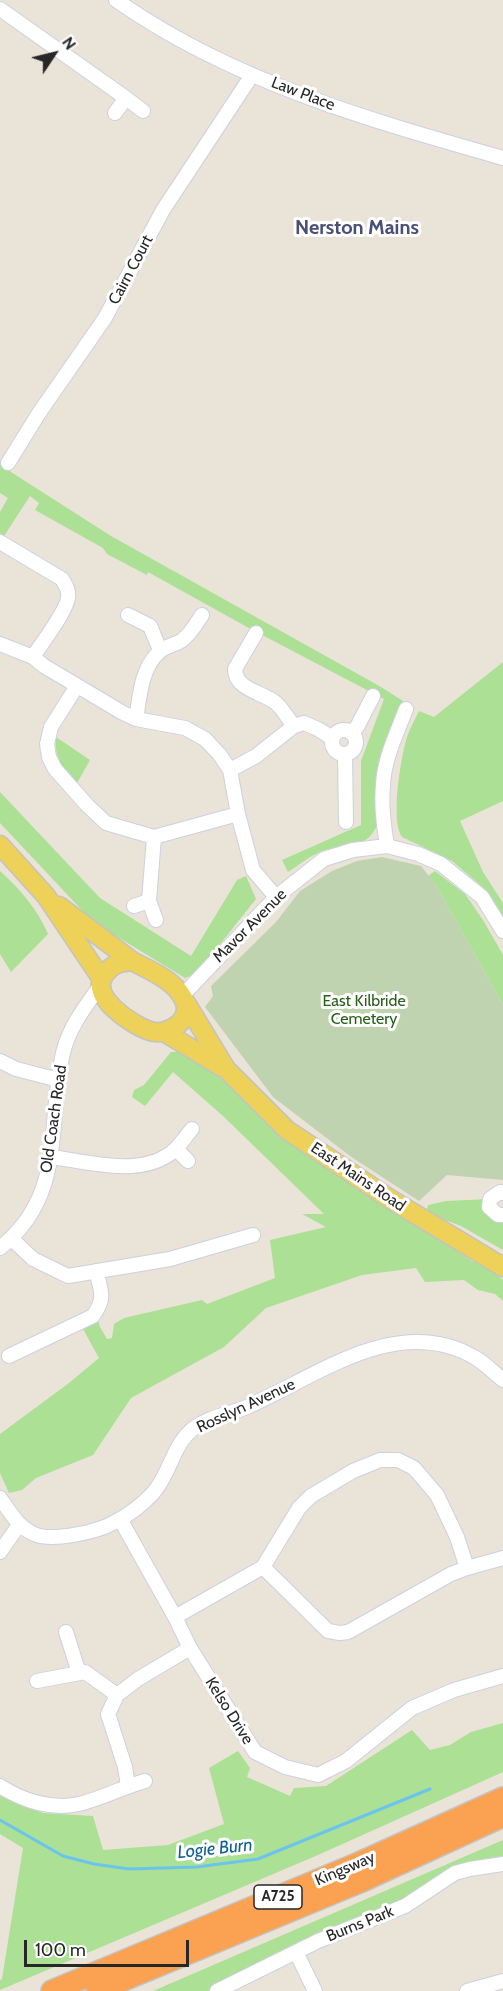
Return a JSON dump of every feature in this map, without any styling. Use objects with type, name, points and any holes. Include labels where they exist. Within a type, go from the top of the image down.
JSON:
[{"type":"highway","name":"Kingsway","points":[[52,1991],[359,1863],[503,1798]]},
{"type":"highway","name":"Kingsway","points":[[97,1991],[362,1881],[503,1816]]},
{"type":"main road","points":[[0,845],[46,896],[101,982],[108,1004],[150,1031],[164,1032],[176,1027],[183,1020],[184,999],[157,974],[132,961],[46,896]]},
{"type":"main road","points":[[101,982],[109,968],[120,962],[132,961]]},
{"type":"main road","name":"East Mains Road","points":[[184,999],[226,1069],[287,1130],[390,1199],[503,1267]]},
{"type":"main road","name":"East Mains Road","points":[[164,1032],[226,1069]]},
{"type":"street","name":"Law Place","points":[[116,0],[171,36],[252,75],[379,123],[503,158]]},
{"type":"street","points":[[0,9],[143,111]]},
{"type":"street","name":"Cairn Court","points":[[8,463],[39,413],[105,318],[163,210],[252,75]]},
{"type":"street","points":[[115,113],[126,98]]},
{"type":"street","points":[[0,542],[63,579],[68,590],[68,601],[33,657]]},
{"type":"street","points":[[128,615],[150,626],[160,650]]},
{"type":"street","points":[[136,719],[142,682],[150,664],[160,650],[188,636],[202,615]]},
{"type":"street","points":[[256,633],[235,669],[235,676],[238,683],[276,703],[294,726]]},
{"type":"street","points":[[0,644],[33,657],[123,714],[136,719],[185,728],[196,733],[212,747],[230,770],[238,814],[253,870],[276,897]]},
{"type":"street","points":[[77,686],[51,727],[47,744],[49,757],[55,769],[106,823],[154,837],[238,814]]},
{"type":"street","points":[[351,733],[357,727],[373,696]]},
{"type":"street","points":[[387,846],[382,784],[390,748],[406,709]]},
{"type":"street","points":[[230,770],[256,756],[294,726],[304,723],[332,738],[335,750],[345,754]]},
{"type":"street","points":[[332,738],[340,730],[351,733],[356,743],[352,750],[345,754]]},
{"type":"street","points":[[345,754],[346,822]]},
{"type":"street","points":[[154,837],[149,901],[156,920]]},
{"type":"street","name":"Mavor Avenue","points":[[184,999],[276,897],[324,859],[353,850],[387,846],[418,854],[441,864],[482,897],[503,931]]},
{"type":"street","points":[[134,906],[149,901]]},
{"type":"street","name":"Old Coach Road","points":[[0,1248],[12,1239],[35,1208],[44,1187],[52,1157],[59,1080],[69,1032],[101,982]]},
{"type":"street","points":[[0,1061],[16,1070],[59,1080]]},
{"type":"street","points":[[52,1157],[126,1167],[143,1166],[158,1161],[176,1149],[192,1129]]},
{"type":"street","points":[[176,1149],[188,1161]]},
{"type":"street","points":[[503,1193],[500,1192],[490,1198],[489,1206],[498,1215],[503,1215]]},
{"type":"street","points":[[12,1239],[33,1259],[68,1276],[170,1258],[253,1234]]},
{"type":"street","points":[[9,1356],[93,1316],[103,1297],[96,1271]]},
{"type":"street","name":"Rosslyn Avenue","points":[[19,1525],[35,1535],[51,1538],[112,1524],[152,1495],[165,1478],[177,1446],[196,1427],[219,1415],[247,1407],[375,1347],[421,1342],[444,1346],[475,1358],[503,1380]]},
{"type":"street","points":[[175,1617],[263,1567],[299,1508],[312,1496],[353,1471],[380,1460],[399,1460],[414,1468],[437,1495],[457,1537],[467,1568]]},
{"type":"street","points":[[0,1498],[19,1525],[0,1552]]},
{"type":"street","name":"Kelso Drive","points":[[120,1519],[190,1648],[255,1752],[285,1767],[318,1775],[346,1761],[412,1708],[454,1690],[503,1676]]},
{"type":"street","points":[[263,1567],[328,1631],[340,1633],[358,1627],[434,1583],[467,1568],[503,1558]]},
{"type":"street","points":[[66,1632],[79,1673]]},
{"type":"street","points":[[128,1786],[125,1767],[108,1714],[117,1695],[138,1679],[190,1648]]},
{"type":"street","points":[[38,1681],[85,1672],[117,1695]]},
{"type":"street","points":[[0,1786],[12,1794],[45,1806],[79,1804],[145,1781]]},
{"type":"street","name":"Burns Park","points":[[217,1991],[342,1931],[405,1906],[456,1874],[470,1869],[503,1864]]},
{"type":"street","points":[[296,1952],[315,1991]]},
{"type":"street","points":[[467,1991],[503,1982]]},
{"type":"green space","points":[[0,465],[111,536],[403,701],[392,726],[379,821],[369,837],[357,844],[320,852],[288,872],[282,860],[361,825],[361,761],[384,699],[148,572],[147,575],[107,554],[103,548],[35,510],[39,503],[30,496],[4,536],[0,533],[0,512],[8,498],[0,493]]},
{"type":"green space","points":[[503,662],[503,801],[460,821],[483,872],[503,903],[503,916],[485,889],[452,861],[402,837],[397,817],[397,803],[407,737],[419,711],[434,717]]},
{"type":"green space","points":[[56,737],[90,760],[76,785],[63,769],[58,758]]},
{"type":"green space","points":[[0,792],[100,898],[191,956],[237,880],[246,876],[256,899],[197,973],[185,978],[93,922],[0,823]]},
{"type":"green space","name":"East Kilbride Cemetery","points":[[382,857],[421,866],[436,885],[503,1005],[503,1180],[447,1175],[419,1201],[350,1156],[273,1097],[205,1007],[213,996],[211,986],[276,922],[300,891],[332,871],[357,861]]},
{"type":"green space","points":[[0,871],[28,900],[48,934],[11,972],[0,954]]},
{"type":"green space","points":[[435,871],[465,894],[503,955],[503,1005],[436,885],[428,876]]},
{"type":"green space","points":[[171,1052],[181,1052],[238,1091],[309,1155],[472,1261],[490,1268],[503,1280],[503,1301],[495,1294],[478,1290],[464,1280],[425,1282],[416,1268],[362,1275],[266,1308],[224,1347],[131,1398],[93,1455],[36,1478],[22,1490],[9,1493],[0,1473],[0,1434],[99,1358],[83,1325],[97,1318],[107,1339],[112,1338],[114,1324],[124,1318],[202,1300],[207,1304],[275,1278],[270,1240],[326,1227],[302,1214],[324,1214],[223,1116],[173,1072],[145,1106],[132,1097],[134,1090],[144,1085]]},
{"type":"green space","points":[[490,1199],[493,1218],[503,1222],[503,1250],[427,1210],[428,1205],[446,1201]]},
{"type":"green space","points":[[503,1723],[503,1772],[318,1855],[0,1990],[23,1848],[0,1834],[0,1796],[43,1813],[93,1816],[103,1850],[168,1845],[224,1824],[209,1768],[238,1751],[250,1768],[247,1777],[290,1796],[294,1788],[326,1786],[412,1730],[430,1750],[450,1745],[471,1732]]},
{"type":"green space","points":[[503,1840],[503,1860],[423,1891],[294,1948],[208,1991],[153,1991]]},
{"type":"waterway","name":"Logie Burn","points":[[0,1820],[63,1856],[94,1864],[129,1869],[197,1867],[258,1859],[430,1789]]},
{"type":"district","name":"Nerston Mains","points":[[357,228]]}]
